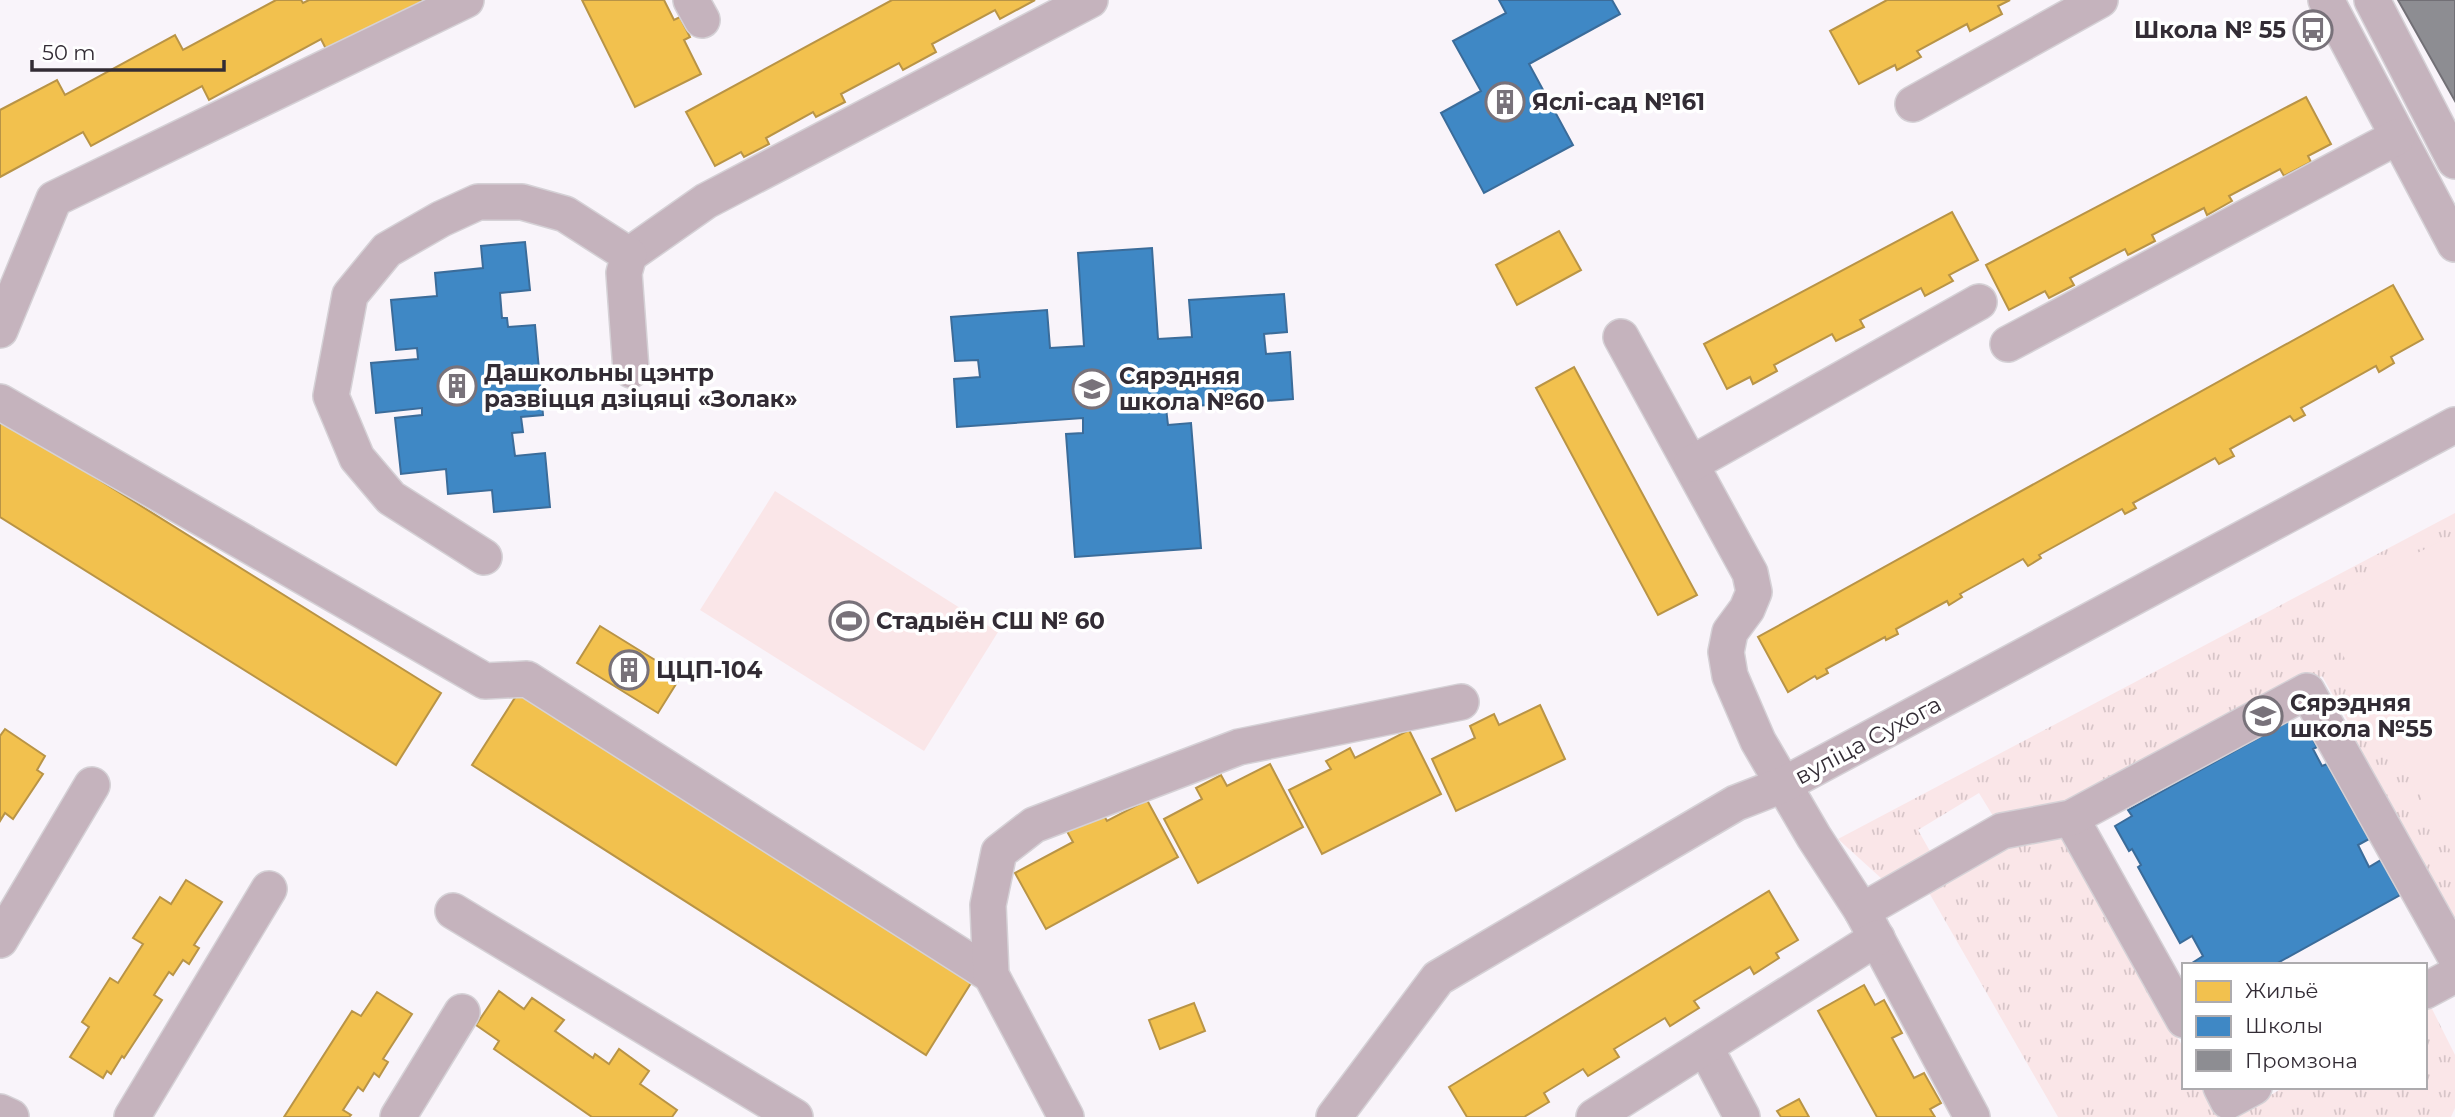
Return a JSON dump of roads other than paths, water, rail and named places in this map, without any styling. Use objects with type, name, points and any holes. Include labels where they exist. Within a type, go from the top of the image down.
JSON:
[{"type":"street","points":[[0,330],[54,199],[466,0]]},
{"type":"street","points":[[631,370],[624,273],[629,255],[706,201],[1090,0]]},
{"type":"street","points":[[1913,104],[2099,0]]},
{"type":"street","points":[[2326,0],[2455,244]]},
{"type":"street","points":[[2372,0],[2455,161]]},
{"type":"street","points":[[2008,344],[2397,137]]},
{"type":"street","points":[[484,556],[391,498],[357,458],[331,396],[350,295],[387,250],[441,219],[478,202],[522,202],[565,214],[629,255]]},
{"type":"street","points":[[1691,464],[1979,302]]},
{"type":"street","points":[[1621,337],[1750,573],[1754,592],[1747,609],[1730,632],[1726,652],[1730,676],[1758,741],[1870,925],[1972,1117]]},
{"type":"street","points":[[0,402],[485,681],[527,679],[991,975]]},
{"type":"street","name":"вуліца Сухога","points":[[1334,1117],[1438,978],[1736,803],[1785,785],[2455,425]]},
{"type":"street","points":[[1594,1117],[1705,1047],[2002,831],[2071,818],[2307,691],[2455,956]]},
{"type":"street","points":[[1066,1117],[991,975],[988,905],[999,852],[1034,825],[1239,747],[1461,702]]},
{"type":"street","points":[[0,940],[92,785]]},
{"type":"street","points":[[2071,818],[2182,1016]]},
{"type":"street","points":[[132,1117],[269,889]]},
{"type":"street","points":[[453,911],[795,1117]]},
{"type":"street","points":[[2427,990],[2455,975]]},
{"type":"street","points":[[398,1117],[462,1012]]},
{"type":"street","points":[[1705,1047],[1742,1117]]},
{"type":"street","points":[[2222,1089],[2228,1101],[2250,1089]]},
{"type":"street","points":[[0,1112],[11,1117]]},
{"type":"place","name":"Школа № 55","points":[[2313,30]]},
{"type":"place","name":"Яслі-сад №161","points":[[1505,102]]},
{"type":"place","name":"Дашкольны цэнтр развіцця дзіцяці «Золак»","points":[[457,386]]},
{"type":"place","name":"Сярэдняя школа №60","points":[[1092,389]]},
{"type":"place","name":"Стадыён СШ № 60","points":[[849,621]]},
{"type":"place","name":"ЦЦП-104","points":[[629,670]]},
{"type":"place","name":"Сярэдняя школа №55","points":[[2263,716]]}]
